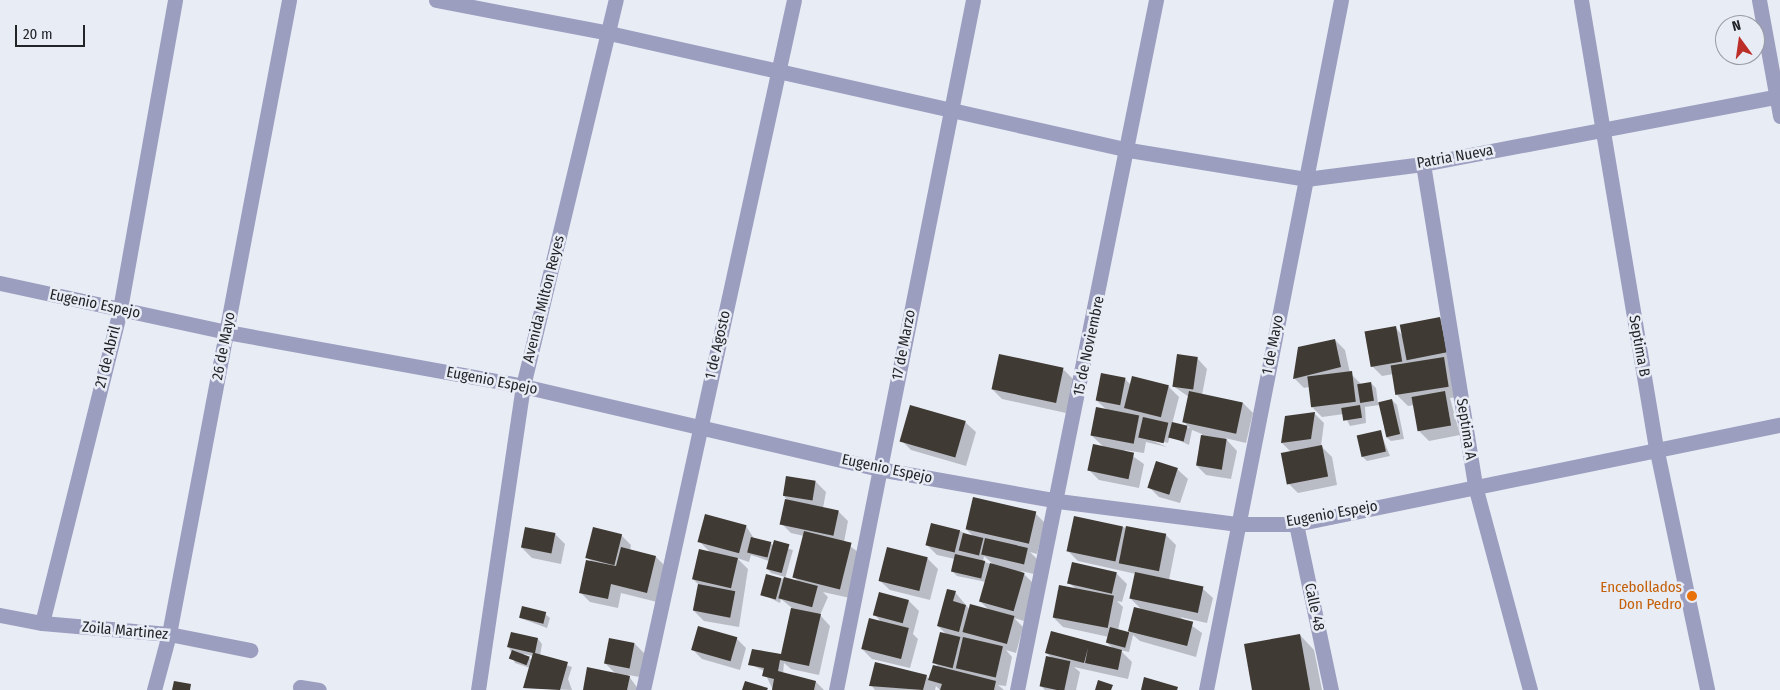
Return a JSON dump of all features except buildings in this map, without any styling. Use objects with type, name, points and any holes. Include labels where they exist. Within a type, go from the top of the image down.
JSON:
[{"type":"street","name":"21 de Abril","points":[[42,623],[120,309],[175,0]]},
{"type":"street","name":"26 de Mayo","points":[[154,690],[169,634],[289,0]]},
{"type":"street","name":"Patria Nueva","points":[[436,0],[609,33],[1129,150],[1306,179],[1422,164],[1778,96]]},
{"type":"street","name":"Avenida Milton Reyes","points":[[478,690],[523,386],[616,0]]},
{"type":"street","name":"1 de Agosto","points":[[643,690],[700,425],[782,72],[794,0]]},
{"type":"street","name":"17 de Marzo","points":[[836,690],[973,0]]},
{"type":"street","name":"15 de Noviembre","points":[[1017,690],[1058,501],[1129,150],[1156,0]]},
{"type":"street","name":"1 de Mayo","points":[[1206,690],[1341,0]]},
{"type":"street","name":"Septima B","points":[[1581,0],[1656,447],[1707,690]]},
{"type":"street","points":[[1759,0],[1778,96],[1780,116]]},
{"type":"street","name":"Septima A","points":[[1422,164],[1475,486],[1530,690]]},
{"type":"street","name":"Eugenio Espejo","points":[[0,283],[227,332],[523,386],[700,425],[879,469],[1058,501],[1237,524],[1296,524],[1656,447],[1780,425]]},
{"type":"street","name":"Calle 48","points":[[1296,524],[1331,690]]},
{"type":"street","name":"Zoila Martinez","points":[[0,615],[42,623],[169,634],[250,650]]},
{"type":"street","points":[[300,687],[319,690]]},
{"type":"place","name":"Encebollados Don Pedro","points":[[1692,596]]}]
